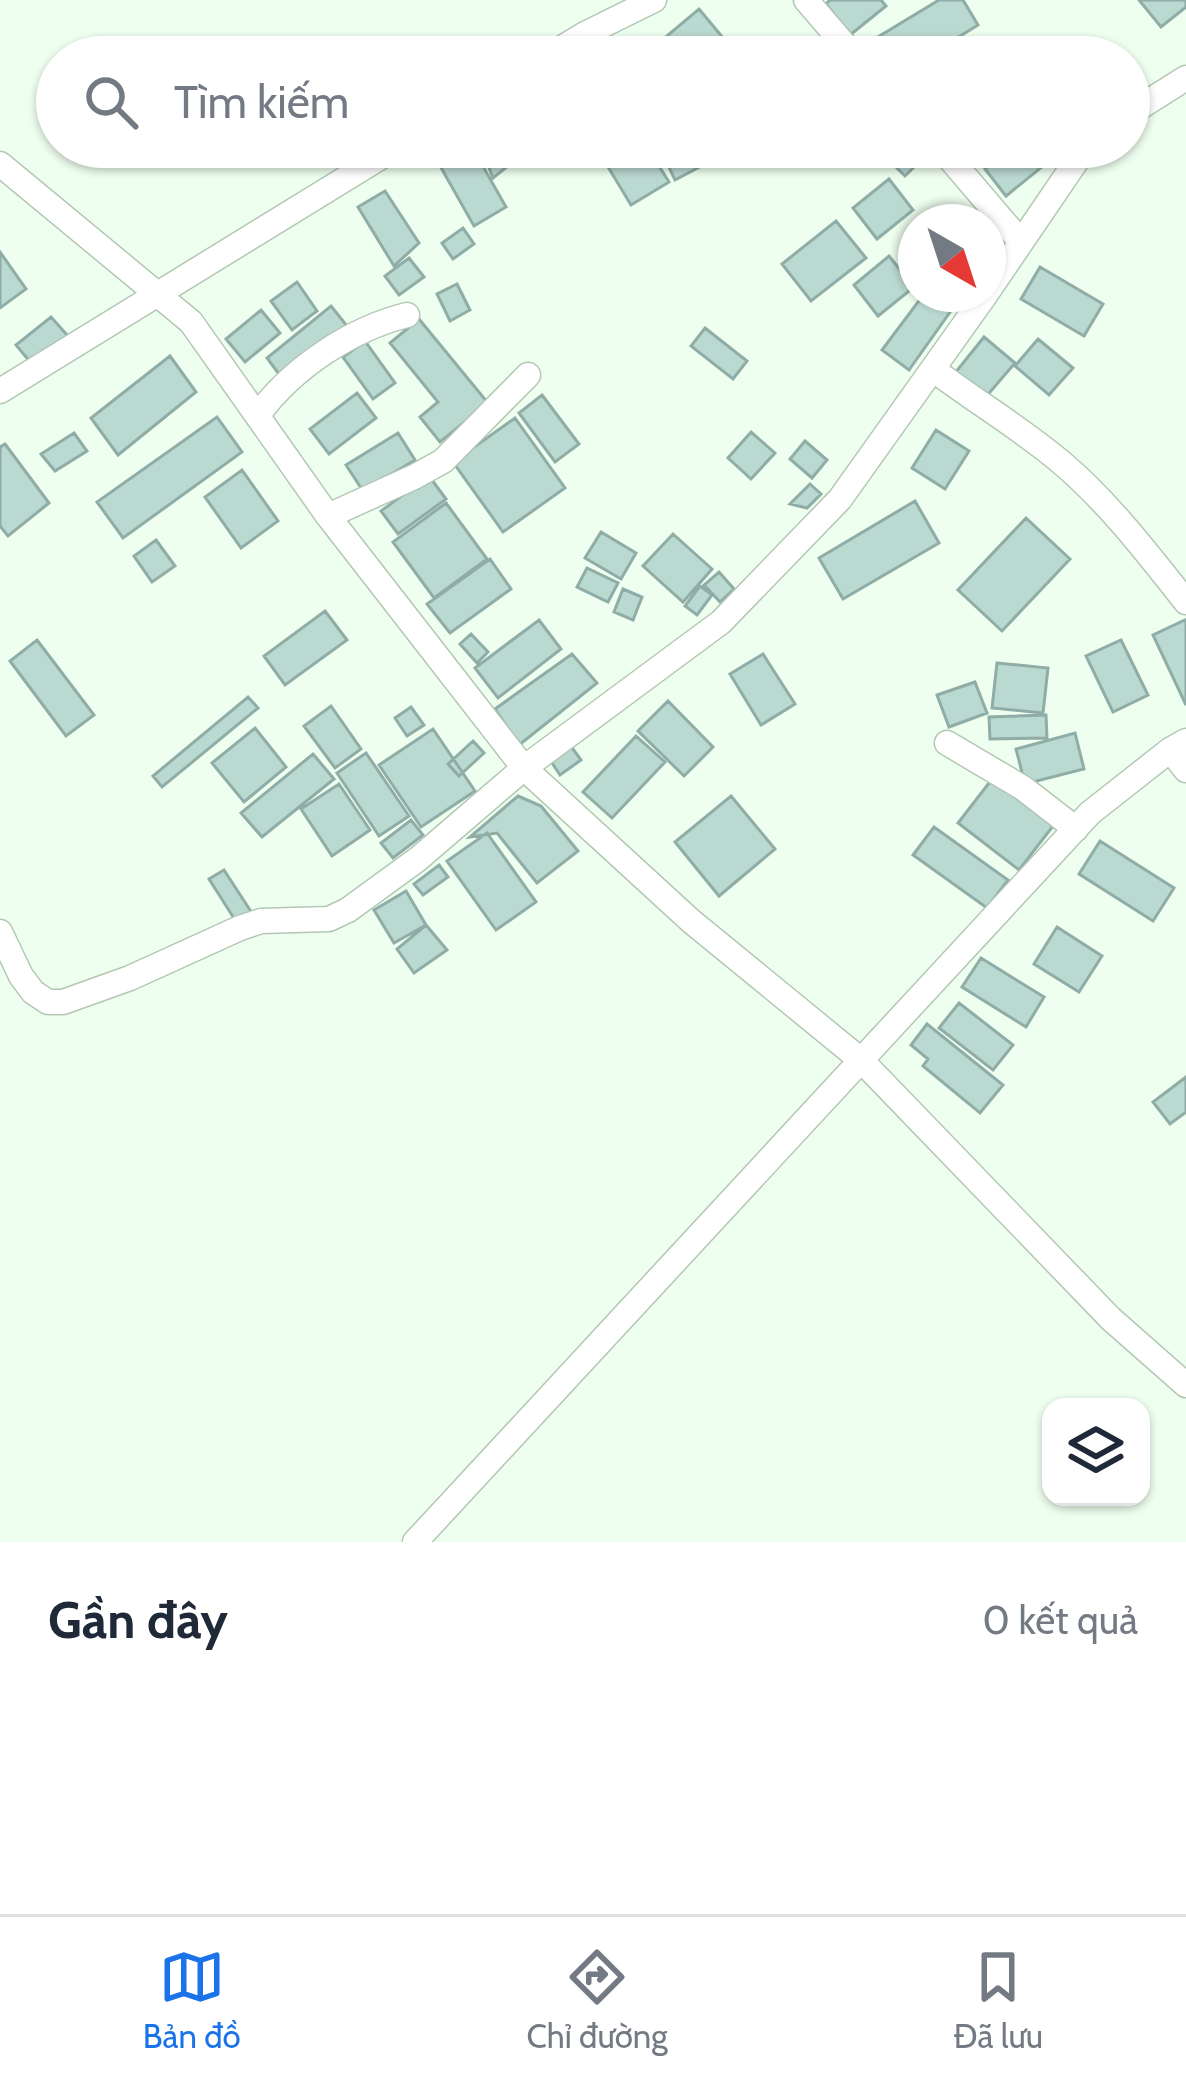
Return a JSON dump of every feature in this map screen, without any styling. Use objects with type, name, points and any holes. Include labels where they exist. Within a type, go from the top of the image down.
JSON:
[{"type":"street","points":[[583,36],[654,0]]},
{"type":"street","points":[[806,0],[837,36]]},
{"type":"street","points":[[1150,101],[1186,78]]},
{"type":"street","points":[[0,164],[191,322],[328,516],[524,768],[692,921],[862,1060],[1111,1319],[1186,1384]]},
{"type":"street","points":[[0,392],[362,168]]},
{"type":"street","points":[[958,168],[1021,242]]},
{"type":"street","points":[[1006,264],[1072,168]]},
{"type":"street","points":[[0,932],[20,976],[33,992],[48,1002],[63,1002],[260,921],[313,922],[348,910],[524,768],[721,622],[840,499],[973,312]]},
{"type":"street","points":[[257,415],[273,395],[326,353],[362,329],[407,315]]},
{"type":"street","points":[[934,370],[1079,478],[1186,602]]},
{"type":"street","points":[[328,516],[443,460],[528,375]]},
{"type":"street","points":[[946,743],[1022,788],[1076,829]]},
{"type":"street","points":[[415,1542],[1090,813],[1181,754]]},
{"type":"building","points":[[830,0],[881,0],[886,6],[850,35],[826,4]]},
{"type":"building","points":[[939,0],[963,0],[978,25],[960,36],[880,36]]},
{"type":"building","points":[[1139,0],[1186,0],[1186,7],[1161,27]]},
{"type":"building","points":[[699,9],[722,36],[667,36]]},
{"type":"building","points":[[441,168],[484,168],[506,207],[474,226]]},
{"type":"building","points":[[609,168],[660,168],[669,182],[631,205]]},
{"type":"building","points":[[669,168],[697,168],[675,180]]},
{"type":"building","points":[[986,168],[1041,168],[1006,196]]},
{"type":"building","points":[[889,179],[908,204],[898,204],[898,222],[877,239],[853,208]]},
{"type":"building","points":[[385,191],[419,243],[394,266],[358,207]]},
{"type":"building","points":[[836,221],[866,258],[811,301],[782,264]]},
{"type":"building","points":[[463,228],[474,244],[453,259],[442,243]]},
{"type":"building","points":[[0,252],[26,289],[0,308]]},
{"type":"building","points":[[889,256],[898,267],[898,300],[878,316],[854,285]]},
{"type":"building","points":[[409,258],[424,277],[399,295],[385,276]]},
{"type":"building","points":[[1040,267],[1103,304],[1084,336],[1021,299]]},
{"type":"building","points":[[297,282],[317,311],[292,330],[271,301]]},
{"type":"building","points":[[457,284],[470,310],[450,321],[437,294]]},
{"type":"building","points":[[331,306],[347,326],[282,378],[267,358]]},
{"type":"building","points":[[261,310],[280,333],[245,362],[226,339]]},
{"type":"building","points":[[910,312],[950,312],[909,370],[882,350]]},
{"type":"building","points":[[51,317],[68,336],[31,363],[16,345]]},
{"type":"building","points":[[419,319],[488,403],[440,442],[420,417],[438,402],[390,343]]},
{"type":"building","points":[[705,328],[747,361],[733,379],[691,346]]},
{"type":"building","points":[[984,337],[1015,363],[985,398],[955,373]]},
{"type":"building","points":[[1038,339],[1073,368],[1049,395],[1015,366]]},
{"type":"building","points":[[365,341],[395,383],[373,399],[343,357]]},
{"type":"building","points":[[170,356],[196,392],[118,455],[91,418]]},
{"type":"building","points":[[357,393],[376,418],[329,454],[310,429]]},
{"type":"building","points":[[542,395],[579,444],[555,462],[519,413]]},
{"type":"building","points":[[217,417],[242,452],[123,538],[97,502]]},
{"type":"building","points":[[515,418],[565,488],[503,532],[453,462]]},
{"type":"building","points":[[936,430],[969,451],[945,489],[912,468]]},
{"type":"building","points":[[751,432],[775,453],[751,479],[728,458]]},
{"type":"building","points":[[74,433],[87,451],[55,471],[41,454]]},
{"type":"building","points":[[398,433],[415,460],[363,491],[346,465]]},
{"type":"building","points":[[805,441],[827,460],[812,478],[790,459]]},
{"type":"building","points":[[5,444],[49,503],[8,536],[0,526],[0,447]]},
{"type":"building","points":[[242,470],[278,521],[241,548],[205,497]]},
{"type":"building","points":[[429,476],[446,499],[398,534],[381,511]]},
{"type":"building","points":[[810,484],[821,494],[807,508],[790,504]]},
{"type":"building","points":[[915,501],[939,543],[843,599],[819,558]]},
{"type":"building","points":[[446,503],[487,559],[434,598],[393,542]]},
{"type":"building","points":[[1026,518],[1070,559],[1002,631],[958,590]]},
{"type":"building","points":[[601,532],[636,553],[621,579],[585,558]]},
{"type":"building","points":[[673,534],[712,569],[683,602],[643,566]]},
{"type":"building","points":[[156,540],[175,566],[152,582],[134,556]]},
{"type":"building","points":[[490,559],[511,589],[450,633],[427,604]]},
{"type":"building","points":[[587,568],[618,583],[608,602],[577,587]]},
{"type":"building","points":[[719,572],[734,589],[720,602],[704,585]]},
{"type":"building","points":[[700,586],[712,595],[697,615],[685,606]]},
{"type":"building","points":[[623,589],[642,597],[633,620],[614,612]]},
{"type":"building","points":[[325,611],[347,640],[285,685],[264,656]]},
{"type":"building","points":[[539,620],[561,649],[498,698],[475,668]]},
{"type":"building","points":[[1186,622],[1186,705],[1153,635]]},
{"type":"building","points":[[471,634],[488,652],[477,663],[460,644]]},
{"type":"building","points":[[37,640],[94,715],[66,736],[10,661]]},
{"type":"building","points":[[1121,640],[1148,695],[1113,712],[1086,656]]},
{"type":"building","points":[[572,654],[597,683],[519,745],[495,709]]},
{"type":"building","points":[[763,654],[795,704],[761,725],[730,674]]},
{"type":"building","points":[[997,663],[1048,668],[1043,713],[992,708]]},
{"type":"building","points":[[975,682],[987,713],[949,727],[937,695]]},
{"type":"building","points":[[248,697],[258,708],[162,787],[153,776]]},
{"type":"building","points":[[668,701],[713,747],[684,776],[638,731]]},
{"type":"building","points":[[331,706],[361,749],[335,768],[304,726]]},
{"type":"building","points":[[411,707],[424,725],[407,736],[395,718]]},
{"type":"building","points":[[1046,715],[1047,738],[990,739],[989,717]]},
{"type":"building","points":[[255,728],[286,767],[244,802],[212,763]]},
{"type":"building","points":[[433,729],[475,791],[421,827],[379,765]]},
{"type":"building","points":[[1075,733],[1084,769],[1025,784],[1016,749]]},
{"type":"building","points":[[636,736],[665,762],[612,818],[583,792]]},
{"type":"building","points":[[473,741],[484,753],[459,776],[448,764]]},
{"type":"building","points":[[570,745],[581,760],[560,775],[550,760]]},
{"type":"building","points":[[366,753],[409,816],[379,836],[337,773]]},
{"type":"building","points":[[313,754],[334,779],[262,837],[241,813]]},
{"type":"building","points":[[992,779],[1053,826],[1019,870],[958,823]]},
{"type":"building","points":[[339,784],[370,830],[332,856],[301,809]]},
{"type":"building","points":[[518,796],[541,806],[578,851],[537,883],[497,833],[470,837]]},
{"type":"building","points":[[731,796],[775,849],[719,896],[675,842]]},
{"type":"building","points":[[411,820],[423,835],[393,858],[381,843]]},
{"type":"building","points":[[934,827],[1008,880],[987,908],[913,855]]},
{"type":"building","points":[[487,833],[536,902],[496,930],[447,861]]},
{"type":"building","points":[[1100,841],[1174,888],[1153,921],[1079,874]]},
{"type":"building","points":[[439,865],[448,877],[423,895],[414,884]]},
{"type":"building","points":[[224,870],[252,913],[237,923],[209,879]]},
{"type":"building","points":[[406,891],[426,925],[394,943],[374,910]]},
{"type":"building","points":[[426,925],[447,950],[414,973],[397,949]]},
{"type":"building","points":[[1057,927],[1102,956],[1079,992],[1034,964]]},
{"type":"building","points":[[981,958],[1044,997],[1026,1027],[962,987]]},
{"type":"building","points":[[959,1003],[1013,1045],[993,1070],[939,1028]]},
{"type":"building","points":[[927,1024],[1003,1085],[980,1113],[923,1066],[928,1059],[911,1045]]},
{"type":"building","points":[[1186,1077],[1186,1112],[1170,1124],[1153,1102]]}]
